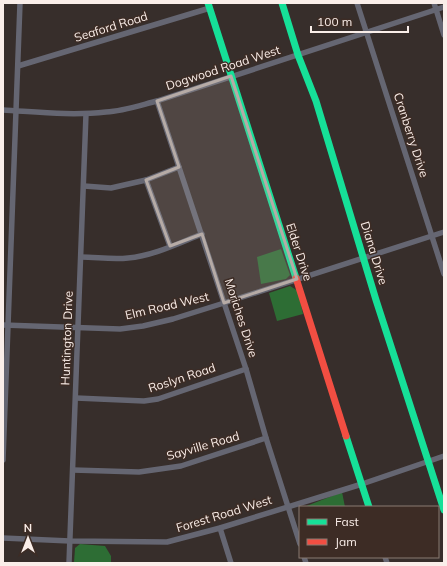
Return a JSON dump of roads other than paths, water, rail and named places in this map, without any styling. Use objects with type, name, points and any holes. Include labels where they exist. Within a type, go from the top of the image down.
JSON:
[{"type":"street","points":[[3,460],[5,325],[20,3]]},
{"type":"street","name":"Diana Drive","points":[[282,3],[298,55],[316,101],[379,308],[444,510]]},
{"type":"street","name":"Cranberry Drive","points":[[357,3],[444,274]]},
{"type":"street","points":[[434,3],[444,35]]},
{"type":"street","name":"Seaford Road","points":[[18,66],[209,6]]},
{"type":"street","name":"Elder Drive","points":[[209,6],[369,506]]},
{"type":"street","name":"Dogwood Road West","points":[[3,110],[86,114],[107,112],[157,101],[444,7]]},
{"type":"street","name":"Moriches Drive","points":[[157,101],[246,369],[266,438],[299,541]]},
{"type":"street","name":"Huntington Drive","points":[[69,563],[86,114]]},
{"type":"street","points":[[84,186],[111,188],[146,180],[179,167]]},
{"type":"street","points":[[146,180],[170,246]]},
{"type":"street","name":"Elm Road West","points":[[5,325],[120,329],[144,326],[224,304],[444,232]]},
{"type":"street","points":[[81,256],[127,258],[139,257],[202,234]]},
{"type":"street","name":"Roslyn Road","points":[[76,398],[144,401],[158,400],[246,369]]},
{"type":"street","name":"Sayville Road","points":[[73,470],[139,472],[181,466],[266,438]]},
{"type":"street","name":"Forest Road West","points":[[3,538],[70,541],[167,542],[220,528],[362,484],[444,456]]},
{"type":"street","points":[[220,528],[232,563]]}]
